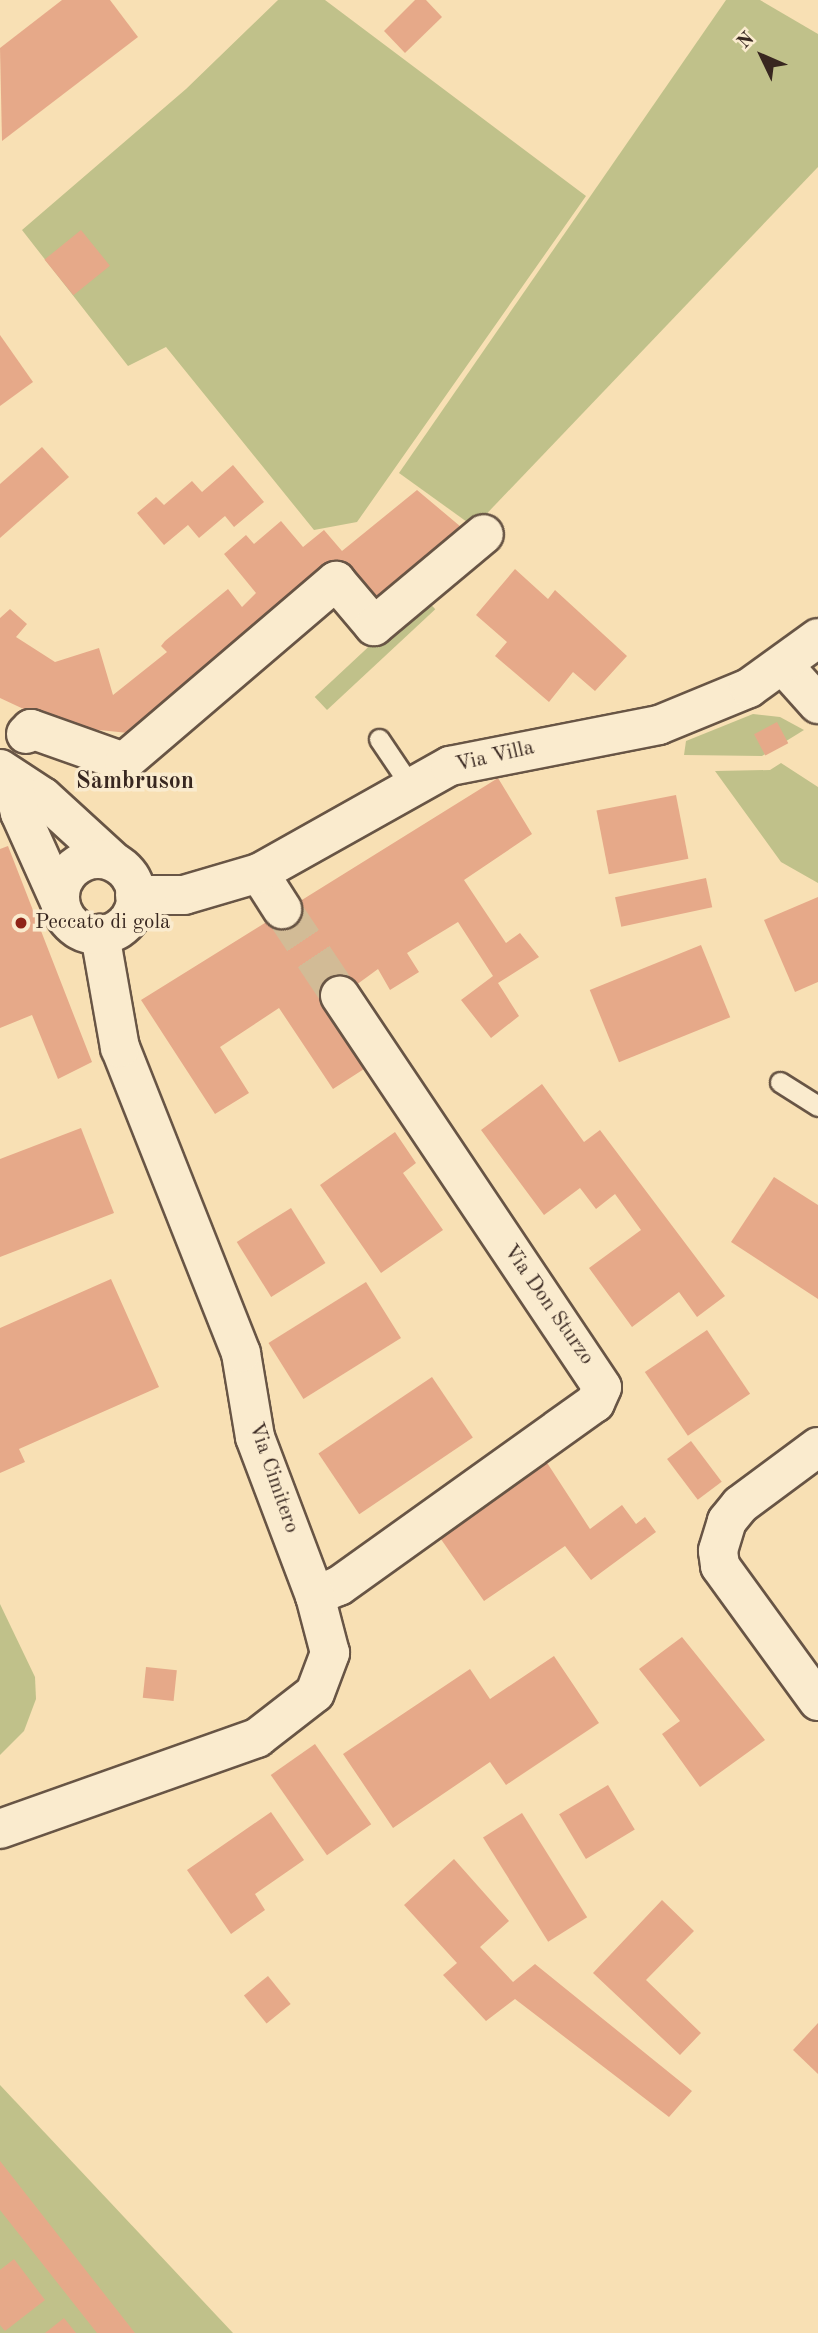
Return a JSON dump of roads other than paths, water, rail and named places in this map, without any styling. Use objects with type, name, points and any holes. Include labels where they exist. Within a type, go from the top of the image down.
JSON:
[{"type":"street","points":[[26,734],[31,729],[124,762],[336,582],[373,626],[484,534]]},
{"type":"street","name":"Via Villa","points":[[135,895],[184,895],[259,873],[412,788],[478,757],[659,725],[726,699],[784,666],[818,638]]},
{"type":"street","points":[[784,666],[818,704]]},
{"type":"street","points":[[6,775],[43,797],[126,871],[135,895],[124,925],[100,934],[82,931],[70,922],[20,813],[6,775]]},
{"type":"street","points":[[60,902],[59,890],[73,869],[85,861],[114,862]]},
{"type":"street","points":[[259,873],[282,909]]},
{"type":"street","name":"Via Cimitero","points":[[0,1829],[214,1757],[281,1724],[315,1693],[325,1675],[330,1653],[316,1597],[254,1437],[241,1353],[120,1048],[100,934]]},
{"type":"street","name":"Via Don Sturzo","points":[[316,1597],[339,1586],[595,1403],[602,1387],[340,996]]},
{"type":"street","points":[[818,1447],[740,1505],[727,1521],[718,1551],[720,1566],[818,1701]]},
{"type":"lane","points":[[379,739],[412,788]]},
{"type":"lane","points":[[780,1082],[818,1106]]},
{"type":"tunnel","points":[[282,909],[340,996]]},
{"type":"place","name":"Peccato di gola","points":[[21,923]]},
{"type":"district","name":"Sambruson","points":[[135,783]]}]
